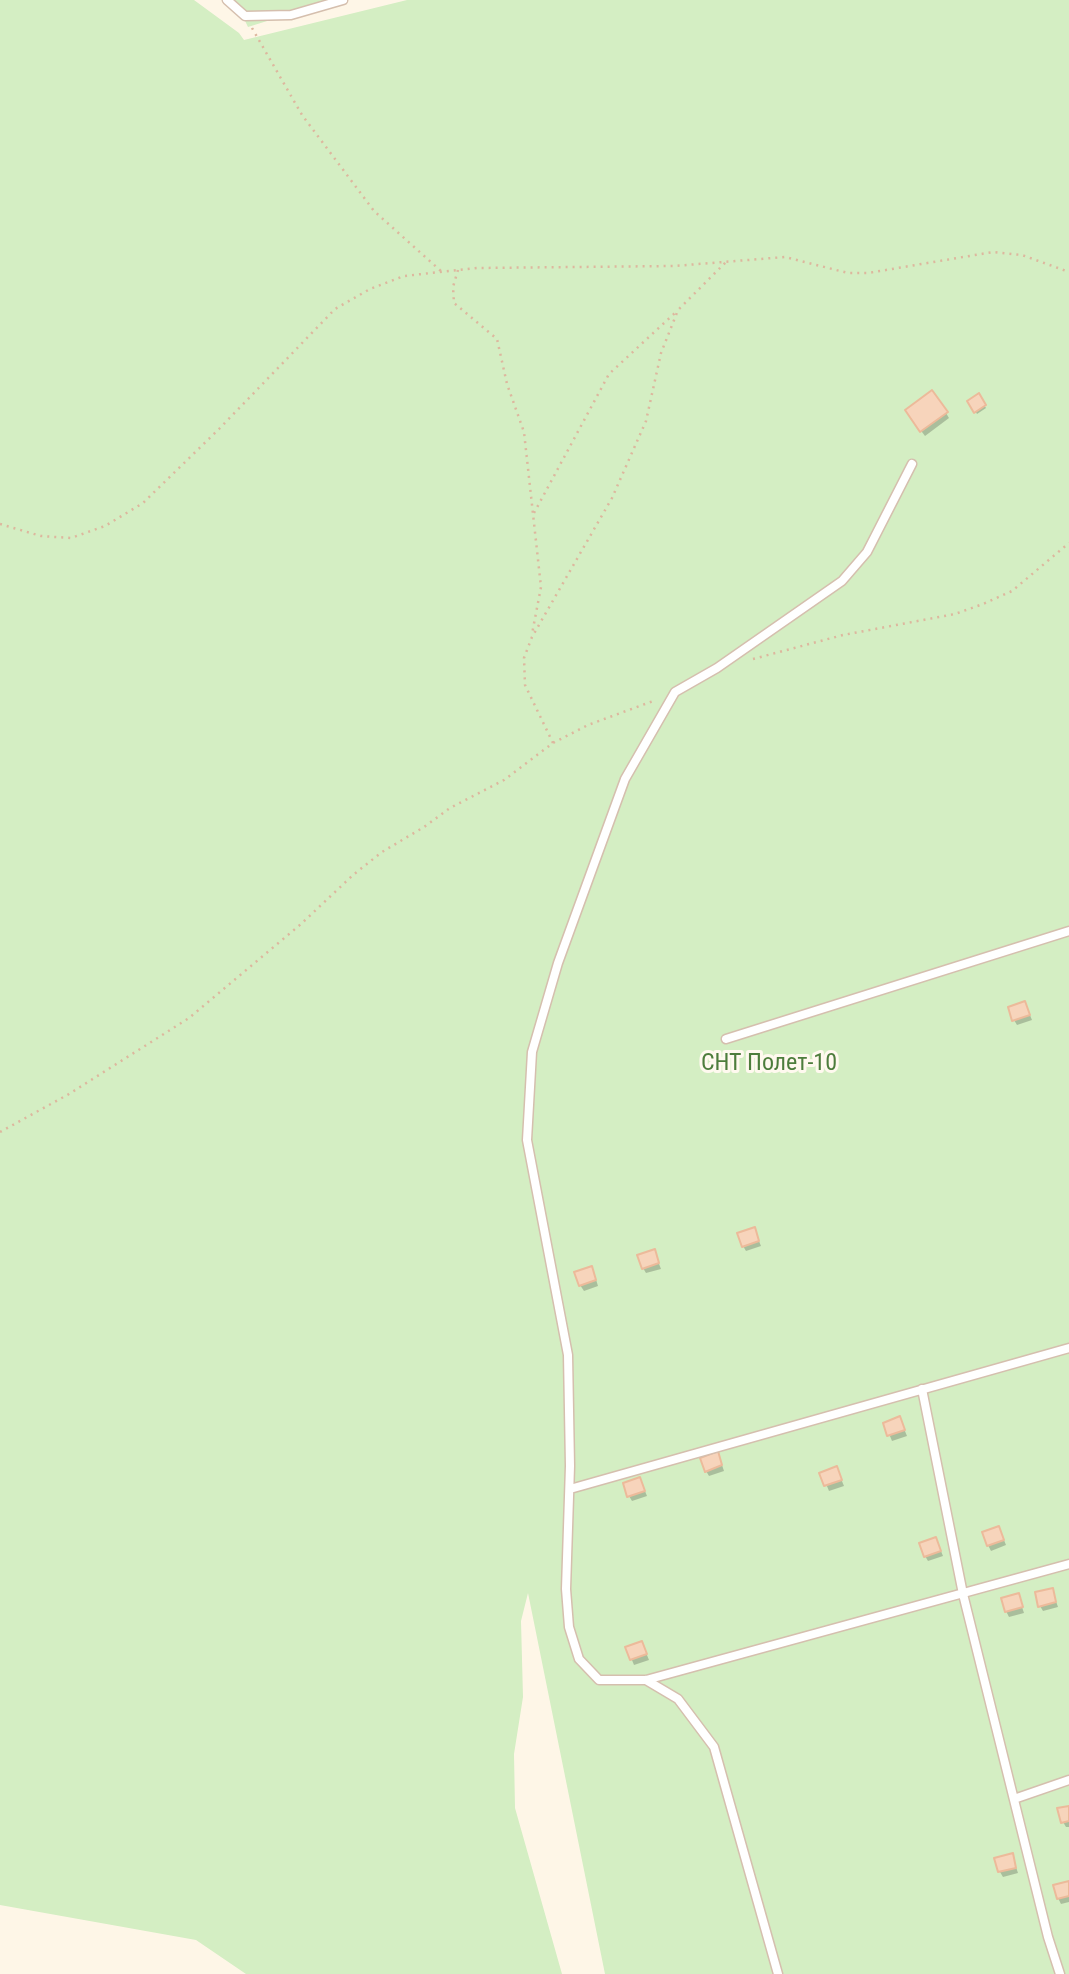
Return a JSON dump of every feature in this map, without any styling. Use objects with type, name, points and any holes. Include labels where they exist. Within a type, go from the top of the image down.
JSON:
[{"type":"lane","points":[[227,0],[245,16],[291,15],[343,0]]},
{"type":"lane","points":[[912,464],[867,552],[842,581],[718,668],[675,692],[625,779],[558,963],[532,1052],[527,1140],[568,1355],[569,1489],[566,1588],[569,1627],[579,1659],[599,1680],[646,1681],[1069,1563]]},
{"type":"lane","points":[[726,1039],[1069,931]]},
{"type":"lane","points":[[569,1489],[1069,1348]]},
{"type":"lane","points":[[922,1389],[963,1594],[1048,1937],[1060,1974]]},
{"type":"lane","points":[[646,1681],[678,1699],[714,1747],[778,1974]]},
{"type":"lane","points":[[1014,1799],[1069,1780]]},
{"type":"path","points":[[245,16],[302,115],[374,211],[442,272]]},
{"type":"path","points":[[0,524],[41,536],[71,538],[105,526],[143,503],[335,309],[370,289],[404,276],[458,270],[674,265],[785,257],[848,274],[993,252],[1022,255],[1069,272]]},
{"type":"path","points":[[533,514],[609,373],[726,262]]},
{"type":"path","points":[[458,270],[453,287],[454,303],[497,339],[507,384],[524,432],[541,587],[532,637]]},
{"type":"path","points":[[553,743],[525,685],[524,658],[532,637],[622,476],[646,421],[661,353],[678,310]]},
{"type":"path","points":[[743,661],[843,635],[955,614],[983,604],[1012,591],[1069,543]]},
{"type":"path","points":[[0,1132],[69,1094],[189,1018],[382,852],[450,808],[504,780],[553,743],[588,725],[675,692]]},
{"type":"green space","name":"СНТ Полет-10","points":[[0,0],[194,0],[239,33],[244,40],[407,0],[1069,0],[1069,1974],[605,1974],[528,1593],[521,1621],[523,1697],[514,1754],[515,1808],[562,1974],[246,1974],[196,1940],[0,1905]]},
{"type":"green space","points":[[235,0],[334,0],[248,27]]},
{"type":"building","points":[[932,390],[948,412],[920,432],[905,410]]},
{"type":"building","points":[[979,393],[986,405],[974,413],[967,401]]},
{"type":"building","points":[[1025,1001],[1030,1015],[1012,1021],[1008,1007]]},
{"type":"building","points":[[755,1227],[759,1241],[742,1247],[737,1233]]},
{"type":"building","points":[[655,1249],[659,1263],[642,1269],[637,1255]]},
{"type":"building","points":[[592,1266],[596,1280],[579,1286],[574,1272]]},
{"type":"building","points":[[900,1416],[905,1430],[887,1436],[883,1423]]},
{"type":"building","points":[[718,1451],[722,1465],[705,1472],[700,1458]]},
{"type":"building","points":[[837,1466],[842,1480],[824,1486],[819,1473]]},
{"type":"building","points":[[640,1477],[645,1491],[627,1497],[623,1483]]},
{"type":"building","points":[[999,1526],[1004,1540],[987,1546],[982,1532]]},
{"type":"building","points":[[936,1537],[941,1551],[924,1557],[919,1543]]},
{"type":"building","points":[[1053,1588],[1056,1602],[1038,1607],[1035,1592]]},
{"type":"building","points":[[1019,1593],[1023,1607],[1005,1612],[1001,1598]]},
{"type":"building","points":[[642,1641],[647,1654],[630,1660],[625,1647]]},
{"type":"building","points":[[1069,1806],[1069,1821],[1061,1823],[1057,1808]]},
{"type":"building","points":[[1013,1853],[1016,1868],[998,1872],[994,1858]]},
{"type":"building","points":[[1069,1881],[1069,1896],[1057,1899],[1053,1885]]}]
